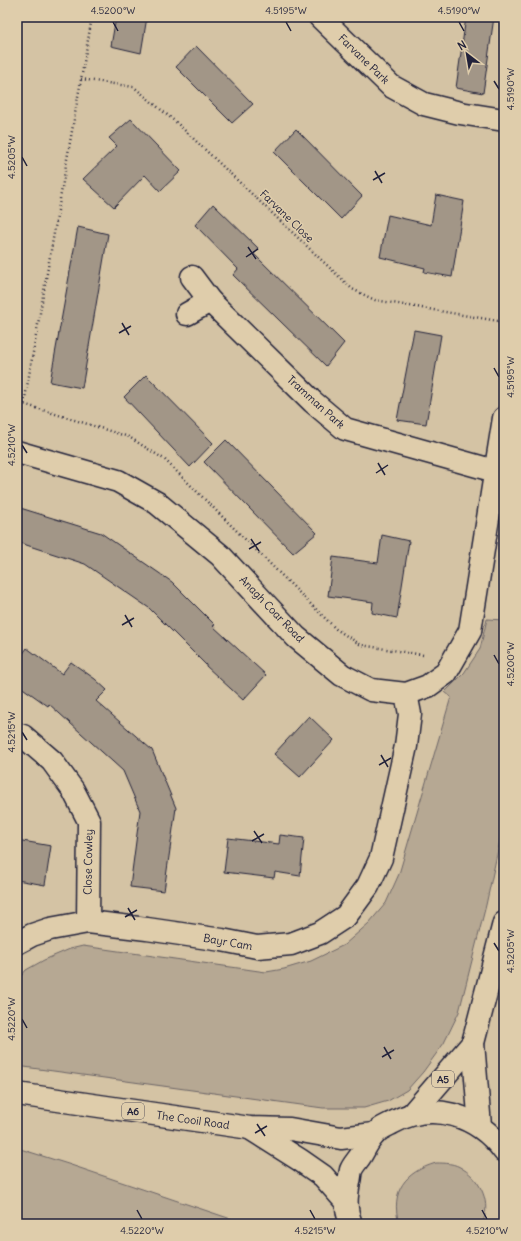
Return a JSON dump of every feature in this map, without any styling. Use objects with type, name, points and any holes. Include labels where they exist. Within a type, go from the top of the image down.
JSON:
[{"type":"main road","name":"Farvane Park","points":[[320,17],[391,86],[424,104],[460,113],[504,120]]},
{"type":"main road","name":"Tramman Park","points":[[192,277],[210,301],[313,402],[345,429],[495,471]]},
{"type":"main road","points":[[187,314],[210,301]]},
{"type":"main road","name":"Anagh Coar Road","points":[[17,452],[118,481],[157,503],[220,554],[296,637],[342,675],[371,690],[406,694],[428,686],[446,673],[470,631],[504,418]]},
{"type":"main road","name":"Bayr Cam","points":[[17,943],[32,935],[50,929],[88,922],[214,939],[257,947],[291,944],[320,933],[346,916],[368,886],[381,858],[406,746],[410,714],[406,694]]},
{"type":"main road","name":"Close Cowley","points":[[17,734],[23,736],[52,761],[73,790],[89,821],[88,922]]},
{"type":"main road","name":"A5","points":[[480,1126],[473,1043],[504,923]]},
{"type":"main road","name":"A5","points":[[412,1114],[473,1043]]},
{"type":"main road","name":"The Cooil Road","points":[[17,1094],[250,1128],[290,1129],[341,1138],[374,1134]]},
{"type":"main road","points":[[351,1224],[346,1202],[351,1170],[374,1134],[397,1120],[412,1114],[430,1112],[448,1113],[465,1118],[480,1126],[496,1140],[504,1151]]},
{"type":"main road","name":"The Cooil Road","points":[[250,1128],[323,1176],[346,1202]]},
{"type":"path","points":[[17,402],[24,404],[92,17]]},
{"type":"path","name":"Farvane Close","points":[[81,79],[134,87],[178,124],[352,289],[375,300],[504,322]]},
{"type":"shaded area","points":[[487,619],[504,620],[504,822],[486,905],[459,1012],[444,1043],[423,1072],[407,1090],[388,1101],[364,1108],[323,1108],[17,1066],[17,981],[26,970],[44,960],[70,949],[83,946],[266,972],[284,969],[311,961],[344,945],[369,923],[386,903],[399,874],[451,697],[445,692],[464,673],[480,649]]},
{"type":"shaded area","points":[[17,1148],[237,1221],[241,1224],[17,1224]]},
{"type":"shaded area","points":[[436,1163],[453,1164],[463,1169],[475,1179],[480,1186],[485,1201],[486,1209],[482,1224],[399,1224],[397,1202],[402,1184],[416,1172]]},
{"type":"building","points":[[116,17],[147,17],[141,53],[111,46]]},
{"type":"building","points":[[466,17],[494,17],[483,93],[456,88]]},
{"type":"building","points":[[196,46],[253,104],[232,123],[176,67]]},
{"type":"building","points":[[131,119],[181,171],[160,191],[145,175],[114,207],[83,179],[117,146],[109,138]]},
{"type":"building","points":[[296,129],[362,196],[341,219],[274,152]]},
{"type":"building","points":[[436,195],[464,201],[452,277],[424,272],[425,268],[380,257],[388,215],[431,225]]},
{"type":"building","points":[[213,204],[259,249],[254,254],[344,343],[326,366],[233,275],[238,269],[195,225]]},
{"type":"building","points":[[78,227],[108,234],[82,388],[50,382]]},
{"type":"building","points":[[414,330],[441,335],[426,424],[397,420]]},
{"type":"building","points":[[146,375],[213,443],[190,467],[124,397]]},
{"type":"building","points":[[226,440],[317,533],[293,553],[204,462]]},
{"type":"building","points":[[17,507],[101,533],[172,582],[215,625],[213,626],[266,675],[243,700],[206,666],[149,608],[85,564],[17,542]]},
{"type":"building","points":[[382,535],[409,541],[397,618],[372,613],[373,602],[328,596],[333,557],[378,563]]},
{"type":"building","points":[[27,648],[62,674],[71,662],[95,679],[107,690],[96,701],[152,750],[176,808],[164,891],[130,887],[140,811],[123,771],[49,704],[48,706],[17,684],[17,662]]},
{"type":"building","points":[[309,716],[334,740],[300,777],[274,754]]},
{"type":"building","points":[[280,835],[304,838],[300,876],[275,872],[274,878],[224,872],[228,838],[279,844]]},
{"type":"building","points":[[17,840],[51,846],[45,885],[17,880]]}]
